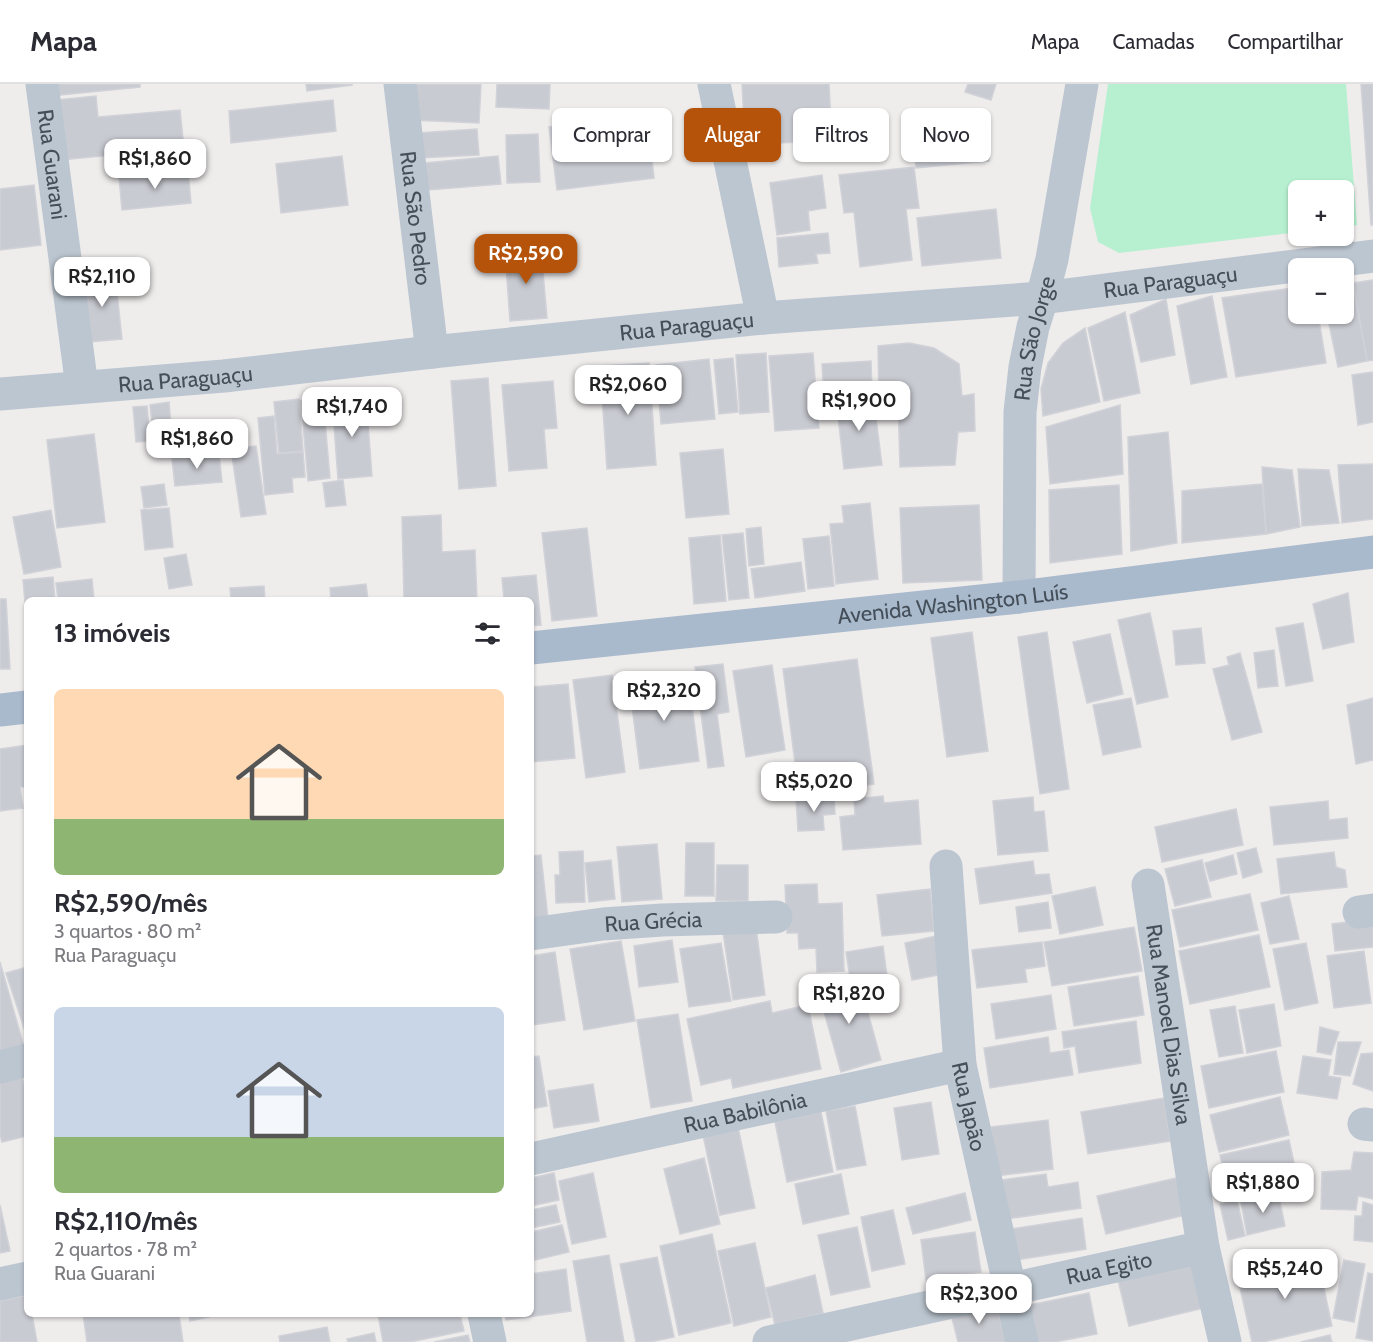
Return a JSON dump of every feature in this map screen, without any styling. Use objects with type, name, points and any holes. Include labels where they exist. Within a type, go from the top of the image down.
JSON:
[{"type":"main road","name":"Avenida Washington Luís","points":[[534,648],[1019,597],[1373,552]]},
{"type":"main road","points":[[0,710],[24,706]]},
{"type":"street","name":"Rua Guarani","points":[[42,84],[82,387]]},
{"type":"street","name":"Rua São Pedro","points":[[400,84],[432,352]]},
{"type":"street","points":[[714,84],[763,318]]},
{"type":"street","name":"Rua São Jorge","points":[[1019,597],[1020,412],[1025,367],[1033,327],[1052,259],[1082,84]]},
{"type":"street","name":"Rua Paraguaçu","points":[[0,394],[224,376],[763,318],[1042,298],[1373,256]]},
{"type":"street","name":"Rua Japão","points":[[946,866],[960,1065],[1022,1342]]},
{"type":"street","name":"Rua Manoel Dias Silva","points":[[1148,885],[1203,1247],[1225,1342]]},
{"type":"street","name":"Rua Grécia","points":[[534,934],[603,924],[776,917]]},
{"type":"street","points":[[0,1067],[24,1061]]},
{"type":"street","name":"Rua Babilônia","points":[[534,1159],[960,1065]]},
{"type":"street","name":"Rua Egito","points":[[769,1342],[1203,1247]]},
{"type":"street","points":[[0,1284],[24,1279]]},
{"type":"street","points":[[485,1317],[490,1342]]},
{"type":"green space","points":[[1108,84],[1346,84],[1353,180],[1288,180],[1288,233],[1119,253],[1098,242],[1090,208]]},
{"type":"green space","points":[[1354,187],[1357,225],[1354,225]]},
{"type":"building","points":[[50,84],[140,84],[140,87],[51,96]]},
{"type":"building","points":[[306,84],[352,84],[352,85],[307,91]]},
{"type":"building","points":[[413,84],[481,84],[479,123],[411,120]]},
{"type":"building","points":[[497,84],[550,84],[549,109],[496,107]]},
{"type":"building","points":[[742,84],[829,84],[830,108],[793,108],[793,142],[781,143],[781,108],[743,108]]},
{"type":"building","points":[[968,84],[996,84],[991,100],[965,92]]},
{"type":"building","points":[[1361,84],[1373,84],[1373,225],[1371,225]]},
{"type":"building","points":[[96,96],[98,117],[180,110],[184,148],[61,160],[56,100]]},
{"type":"building","points":[[333,100],[336,131],[231,143],[229,111]]},
{"type":"building","points":[[549,127],[552,127],[552,151]]},
{"type":"building","points":[[477,129],[479,155],[418,158],[417,133]]},
{"type":"building","points":[[538,134],[540,182],[507,183],[506,135]]},
{"type":"building","points":[[342,156],[348,205],[281,213],[276,164]]},
{"type":"building","points":[[498,156],[501,184],[416,191],[414,164]]},
{"type":"building","points":[[553,162],[652,162],[654,178],[557,190]]},
{"type":"building","points":[[915,162],[979,162],[916,168]]},
{"type":"building","points":[[914,167],[919,208],[906,209],[912,260],[860,267],[854,212],[844,213],[839,175]]},
{"type":"building","points":[[188,170],[191,203],[122,210],[119,177]]},
{"type":"building","points":[[822,175],[826,208],[808,211],[810,230],[777,235],[770,183]]},
{"type":"building","points":[[34,185],[41,245],[0,250],[0,189]]},
{"type":"building","points":[[996,209],[1001,258],[922,266],[917,218]]},
{"type":"building","points":[[828,233],[830,253],[816,254],[818,263],[779,267],[777,238]]},
{"type":"building","points":[[541,249],[547,318],[510,321],[505,252]]},
{"type":"building","points":[[115,274],[122,339],[89,342],[83,277]]},
{"type":"building","points":[[1373,280],[1373,360],[1367,361],[1354,283]]},
{"type":"building","points":[[1288,289],[1288,324],[1320,324],[1326,363],[1236,377],[1222,298]]},
{"type":"building","points":[[1354,289],[1367,361],[1338,367],[1329,324],[1354,324]]},
{"type":"building","points":[[1212,296],[1227,377],[1191,384],[1177,306]]},
{"type":"building","points":[[1166,299],[1175,355],[1141,362],[1130,315]]},
{"type":"building","points":[[1125,312],[1140,393],[1104,401],[1088,328]]},
{"type":"building","points":[[1085,328],[1100,402],[1043,416],[1041,389],[1048,363],[1063,343]]},
{"type":"building","points":[[909,343],[934,348],[959,364],[962,396],[974,394],[975,431],[958,432],[955,465],[900,467],[898,398],[879,398],[878,346]]},
{"type":"building","points":[[766,353],[769,412],[740,414],[736,355]]},
{"type":"building","points":[[813,353],[819,428],[775,431],[769,356]]},
{"type":"building","points":[[733,358],[738,412],[719,414],[714,360]]},
{"type":"building","points":[[709,359],[715,419],[661,424],[656,365]]},
{"type":"building","points":[[871,361],[872,393],[824,396],[822,364]]},
{"type":"building","points":[[649,363],[656,465],[607,469],[600,366]]},
{"type":"building","points":[[1373,372],[1373,422],[1358,425],[1352,375]]},
{"type":"building","points":[[488,378],[496,486],[459,489],[451,381]]},
{"type":"building","points":[[553,381],[557,428],[544,429],[547,468],[509,471],[502,385]]},
{"type":"building","points":[[873,395],[882,465],[844,469],[836,399]]},
{"type":"building","points":[[366,396],[372,476],[338,479],[332,399]]},
{"type":"building","points":[[323,398],[330,478],[308,481],[301,401]]},
{"type":"building","points":[[299,399],[303,451],[279,453],[274,402]]},
{"type":"building","points":[[169,402],[172,439],[154,440],[150,405]]},
{"type":"building","points":[[1120,405],[1123,474],[1050,484],[1046,427]]},
{"type":"building","points":[[147,406],[150,441],[136,442],[133,407]]},
{"type":"building","points":[[274,416],[277,454],[303,452],[305,477],[292,478],[293,492],[265,495],[258,418]]},
{"type":"building","points":[[1168,432],[1177,543],[1131,551],[1128,437]]},
{"type":"building","points":[[94,434],[105,522],[57,528],[47,440]]},
{"type":"building","points":[[256,446],[266,514],[241,517],[231,449]]},
{"type":"building","points":[[723,449],[729,514],[686,518],[680,453]]},
{"type":"building","points":[[219,454],[222,482],[175,486],[172,459]]},
{"type":"building","points":[[1373,464],[1373,519],[1342,523],[1338,465]]},
{"type":"building","points":[[1262,467],[1292,470],[1300,527],[1266,534]]},
{"type":"building","points":[[1298,469],[1329,470],[1339,523],[1302,526]]},
{"type":"building","points":[[343,480],[346,505],[326,507],[323,483]]},
{"type":"building","points":[[164,484],[167,505],[144,508],[141,487]]},
{"type":"building","points":[[1262,484],[1266,534],[1182,543],[1182,491]]},
{"type":"building","points":[[1119,485],[1122,554],[1050,563],[1049,490]]},
{"type":"building","points":[[870,503],[878,579],[836,584],[830,524],[844,523],[842,506]]},
{"type":"building","points":[[979,505],[982,580],[903,583],[900,508]]},
{"type":"building","points":[[169,508],[173,547],[145,550],[141,510]]},
{"type":"building","points":[[51,510],[61,567],[24,574],[13,517]]},
{"type":"building","points":[[441,515],[442,552],[475,550],[477,597],[404,597],[402,517]]},
{"type":"building","points":[[761,527],[764,564],[749,566],[746,529]]},
{"type":"building","points":[[587,528],[597,616],[552,621],[542,533]]},
{"type":"building","points":[[743,533],[749,598],[729,600],[722,535]]},
{"type":"building","points":[[720,535],[726,601],[694,604],[689,538]]},
{"type":"building","points":[[829,536],[834,586],[808,589],[803,539]]},
{"type":"building","points":[[186,554],[192,585],[169,589],[164,558]]},
{"type":"building","points":[[801,562],[805,591],[755,598],[751,569]]},
{"type":"building","points":[[536,575],[541,625],[534,626],[534,597],[504,597],[502,578]]},
{"type":"building","points":[[53,577],[55,597],[25,597],[23,580]]},
{"type":"building","points":[[92,579],[94,597],[58,597],[56,583]]},
{"type":"building","points":[[366,584],[368,597],[331,597],[330,588]]},
{"type":"building","points":[[264,586],[265,597],[231,597],[230,588]]},
{"type":"building","points":[[1348,593],[1354,642],[1323,649],[1313,604]]},
{"type":"building","points":[[0,599],[6,599],[10,669],[0,669]]},
{"type":"building","points":[[1150,613],[1168,697],[1137,704],[1118,620]]},
{"type":"building","points":[[1303,623],[1313,681],[1286,686],[1276,628]]},
{"type":"building","points":[[1201,628],[1205,663],[1176,665],[1173,631]]},
{"type":"building","points":[[972,632],[988,751],[947,757],[931,638]]},
{"type":"building","points":[[1047,632],[1069,789],[1040,794],[1018,637]]},
{"type":"building","points":[[1110,634],[1123,694],[1087,703],[1073,642]]},
{"type":"building","points":[[1274,650],[1278,686],[1258,688],[1254,653]]},
{"type":"building","points":[[1240,653],[1262,732],[1232,740],[1213,669],[1229,665],[1227,657]]},
{"type":"building","points":[[857,659],[874,784],[799,794],[783,669]]},
{"type":"building","points":[[723,664],[729,712],[717,714],[724,766],[708,768],[695,667]]},
{"type":"building","points":[[772,665],[785,750],[746,757],[733,671]]},
{"type":"building","points":[[612,675],[625,772],[586,778],[573,680]]},
{"type":"building","points":[[688,675],[699,761],[640,769],[629,683]]},
{"type":"building","points":[[568,684],[575,758],[534,762],[534,687]]},
{"type":"building","points":[[1131,698],[1141,747],[1103,755],[1093,705]]},
{"type":"building","points":[[1373,698],[1373,760],[1356,764],[1347,705]]},
{"type":"building","points":[[24,745],[24,787],[20,787],[23,808],[0,811],[0,749]]},
{"type":"building","points":[[883,796],[884,803],[918,800],[921,844],[843,850],[840,817],[855,815],[854,799]]},
{"type":"building","points":[[834,797],[835,814],[823,815],[824,830],[798,831],[796,799]]},
{"type":"building","points":[[1033,797],[1034,812],[1044,811],[1048,851],[998,855],[993,801]]},
{"type":"building","points":[[1328,801],[1329,820],[1347,818],[1348,838],[1274,845],[1270,807]]},
{"type":"building","points":[[1236,809],[1243,845],[1162,862],[1155,827]]},
{"type":"building","points":[[686,843],[714,843],[714,896],[685,896]]},
{"type":"building","points":[[657,844],[662,899],[622,902],[617,847]]},
{"type":"building","points":[[1256,848],[1262,872],[1243,878],[1237,853]]},
{"type":"building","points":[[583,851],[585,902],[556,903],[555,875],[560,875],[559,852]]},
{"type":"building","points":[[1334,852],[1336,867],[1345,870],[1347,887],[1281,894],[1277,859]]},
{"type":"building","points":[[541,855],[548,919],[534,921],[534,856]]},
{"type":"building","points":[[1233,855],[1237,874],[1210,881],[1205,863]]},
{"type":"building","points":[[611,860],[615,899],[589,902],[585,863]]},
{"type":"building","points":[[1202,860],[1211,897],[1175,906],[1165,869]]},
{"type":"building","points":[[1033,861],[1035,875],[1049,874],[1052,893],[980,904],[975,869]]},
{"type":"building","points":[[717,865],[748,865],[748,901],[716,901]]},
{"type":"building","points":[[817,884],[818,904],[842,903],[844,971],[817,972],[816,948],[799,949],[798,933],[787,933],[785,885]]},
{"type":"building","points":[[1095,887],[1103,925],[1060,934],[1052,896]]},
{"type":"building","points":[[930,889],[934,931],[882,936],[877,895]]},
{"type":"building","points":[[1250,894],[1258,930],[1180,947],[1172,910]]},
{"type":"building","points":[[1289,896],[1299,939],[1270,944],[1261,903]]},
{"type":"building","points":[[1048,902],[1051,928],[1019,932],[1016,907]]},
{"type":"building","points":[[1373,919],[1373,947],[1335,951],[1332,924]]},
{"type":"building","points":[[756,927],[765,995],[733,1000],[723,932]]},
{"type":"building","points":[[1134,927],[1142,971],[1052,986],[1044,942]]},
{"type":"building","points":[[1259,935],[1270,987],[1190,1004],[1179,951]]},
{"type":"building","points":[[936,936],[944,974],[912,980],[905,943]]},
{"type":"building","points":[[672,940],[678,982],[639,987],[634,946]]},
{"type":"building","points":[[621,941],[635,1021],[584,1030],[570,949]]},
{"type":"building","points":[[1042,942],[1045,966],[1025,969],[1027,982],[977,988],[972,950]]},
{"type":"building","points":[[721,943],[731,1001],[689,1007],[680,949]]},
{"type":"building","points":[[1306,943],[1318,1003],[1285,1010],[1273,949]]},
{"type":"building","points":[[883,946],[889,991],[865,995],[862,982],[851,984],[846,952]]},
{"type":"building","points":[[1364,951],[1371,1003],[1334,1008],[1327,956]]},
{"type":"building","points":[[555,952],[565,1020],[534,1025],[534,956]]},
{"type":"building","points":[[0,962],[24,1047],[0,1054]]},
{"type":"building","points":[[24,968],[24,1028],[6,973]]},
{"type":"building","points":[[1138,976],[1144,1015],[1074,1026],[1068,987]]},
{"type":"building","points":[[846,978],[851,994],[862,991],[881,1060],[841,1072],[817,987]]},
{"type":"building","points":[[1051,995],[1056,1029],[996,1039],[991,1004]]},
{"type":"building","points":[[770,1001],[772,1013],[808,1005],[821,1069],[733,1088],[731,1078],[701,1085],[687,1019]]},
{"type":"building","points":[[1274,1004],[1281,1046],[1247,1053],[1239,1010]]},
{"type":"building","points":[[1235,1006],[1243,1053],[1219,1057],[1210,1010]]},
{"type":"building","points":[[678,1014],[692,1101],[651,1108],[637,1020]]},
{"type":"building","points":[[1136,1021],[1141,1063],[1079,1073],[1075,1046],[1064,1048],[1062,1032]]},
{"type":"building","points":[[1320,1027],[1339,1032],[1331,1055],[1317,1052]]},
{"type":"building","points":[[1048,1037],[1050,1053],[1069,1050],[1073,1075],[990,1088],[984,1048]]},
{"type":"building","points":[[1338,1042],[1361,1042],[1350,1076],[1334,1074]]},
{"type":"building","points":[[1276,1051],[1284,1092],[1209,1108],[1201,1066]]},
{"type":"building","points":[[1373,1053],[1373,1091],[1353,1084],[1361,1054]]},
{"type":"building","points":[[539,1056],[547,1106],[534,1108],[534,1057]]},
{"type":"building","points":[[1303,1056],[1331,1060],[1328,1076],[1341,1078],[1337,1099],[1297,1093]]},
{"type":"building","points":[[21,1072],[24,1085],[24,1137],[2,1142],[0,1135],[0,1077]]},
{"type":"building","points":[[593,1084],[599,1121],[554,1128],[548,1091]]},
{"type":"building","points":[[1280,1097],[1289,1135],[1219,1152],[1210,1115]]},
{"type":"building","points":[[1164,1098],[1170,1141],[1088,1154],[1081,1112]]},
{"type":"building","points":[[931,1102],[939,1154],[902,1160],[894,1108]]},
{"type":"building","points":[[855,1106],[866,1165],[837,1170],[826,1111]]},
{"type":"building","points":[[821,1112],[833,1172],[787,1182],[775,1122]]},
{"type":"building","points":[[1048,1120],[1053,1169],[996,1176],[991,1127]]},
{"type":"building","points":[[738,1127],[755,1208],[720,1215],[703,1135]]},
{"type":"building","points":[[1289,1140],[1298,1181],[1229,1196],[1220,1155]]},
{"type":"building","points":[[1354,1152],[1373,1153],[1373,1199],[1358,1196],[1356,1210],[1321,1209],[1322,1172],[1351,1170]]},
{"type":"building","points":[[704,1158],[720,1224],[680,1234],[664,1169]]},
{"type":"building","points":[[554,1173],[559,1200],[534,1205],[534,1177]]},
{"type":"building","points":[[593,1173],[606,1237],[572,1244],[559,1181]]},
{"type":"building","points":[[841,1174],[849,1214],[803,1224],[795,1184]]},
{"type":"building","points":[[1046,1174],[1048,1187],[1078,1182],[1081,1208],[1000,1220],[995,1181]]},
{"type":"building","points":[[1181,1177],[1190,1214],[1106,1234],[1097,1196]]},
{"type":"building","points":[[965,1193],[971,1220],[913,1234],[906,1208]]},
{"type":"building","points":[[1278,1193],[1285,1226],[1247,1235],[1241,1202]]},
{"type":"building","points":[[1237,1200],[1245,1236],[1228,1240],[1220,1204]]},
{"type":"building","points":[[1363,1202],[1373,1205],[1373,1242],[1354,1240],[1355,1216],[1362,1216]]},
{"type":"building","points":[[0,1205],[10,1251],[0,1253]]},
{"type":"building","points":[[556,1205],[560,1222],[534,1227],[534,1209]]},
{"type":"building","points":[[893,1210],[905,1264],[872,1271],[861,1217]]},
{"type":"building","points":[[1082,1218],[1086,1249],[1016,1260],[1011,1229]]},
{"type":"building","points":[[562,1225],[569,1252],[535,1260],[534,1231]]},
{"type":"building","points":[[857,1227],[870,1287],[831,1295],[818,1235]]},
{"type":"building","points":[[975,1232],[981,1272],[926,1280],[921,1240]]},
{"type":"building","points":[[712,1234],[731,1323],[679,1335],[660,1246]]},
{"type":"building","points":[[755,1243],[771,1317],[734,1326],[718,1251]]},
{"type":"building","points":[[609,1255],[624,1342],[587,1342],[573,1261]]},
{"type":"building","points":[[1317,1256],[1332,1326],[1263,1342],[1252,1342],[1237,1274]]},
{"type":"building","points":[[657,1257],[674,1337],[650,1342],[636,1342],[620,1264]]},
{"type":"building","points":[[1202,1260],[1212,1306],[1129,1326],[1118,1280]]},
{"type":"building","points":[[1344,1260],[1365,1264],[1354,1322],[1333,1318]]},
{"type":"building","points":[[566,1269],[571,1311],[534,1316],[534,1274]]},
{"type":"building","points":[[1368,1273],[1373,1274],[1373,1341],[1356,1338]]},
{"type":"building","points":[[815,1275],[823,1313],[775,1325],[766,1288]]},
{"type":"building","points":[[1089,1293],[1097,1334],[1055,1342],[1036,1342],[1029,1305]]},
{"type":"building","points":[[24,1296],[24,1317],[33,1317],[37,1342],[0,1342],[0,1301]]},
{"type":"building","points":[[995,1301],[1006,1342],[958,1342],[951,1314]]},
{"type":"building","points":[[83,1317],[179,1317],[183,1342],[87,1342]]},
{"type":"building","points":[[189,1317],[208,1317],[190,1321]]},
{"type":"building","points":[[379,1317],[461,1317],[464,1331],[410,1342],[383,1342]]},
{"type":"building","points":[[506,1317],[528,1317],[506,1320]]},
{"type":"building","points":[[327,1327],[330,1342],[280,1342],[279,1336]]},
{"type":"building","points":[[374,1333],[376,1342],[348,1342],[347,1339]]},
{"type":"building","points":[[468,1335],[470,1342],[434,1342]]},
{"type":"building","points":[[1330,1335],[1332,1342],[1301,1342]]}]
